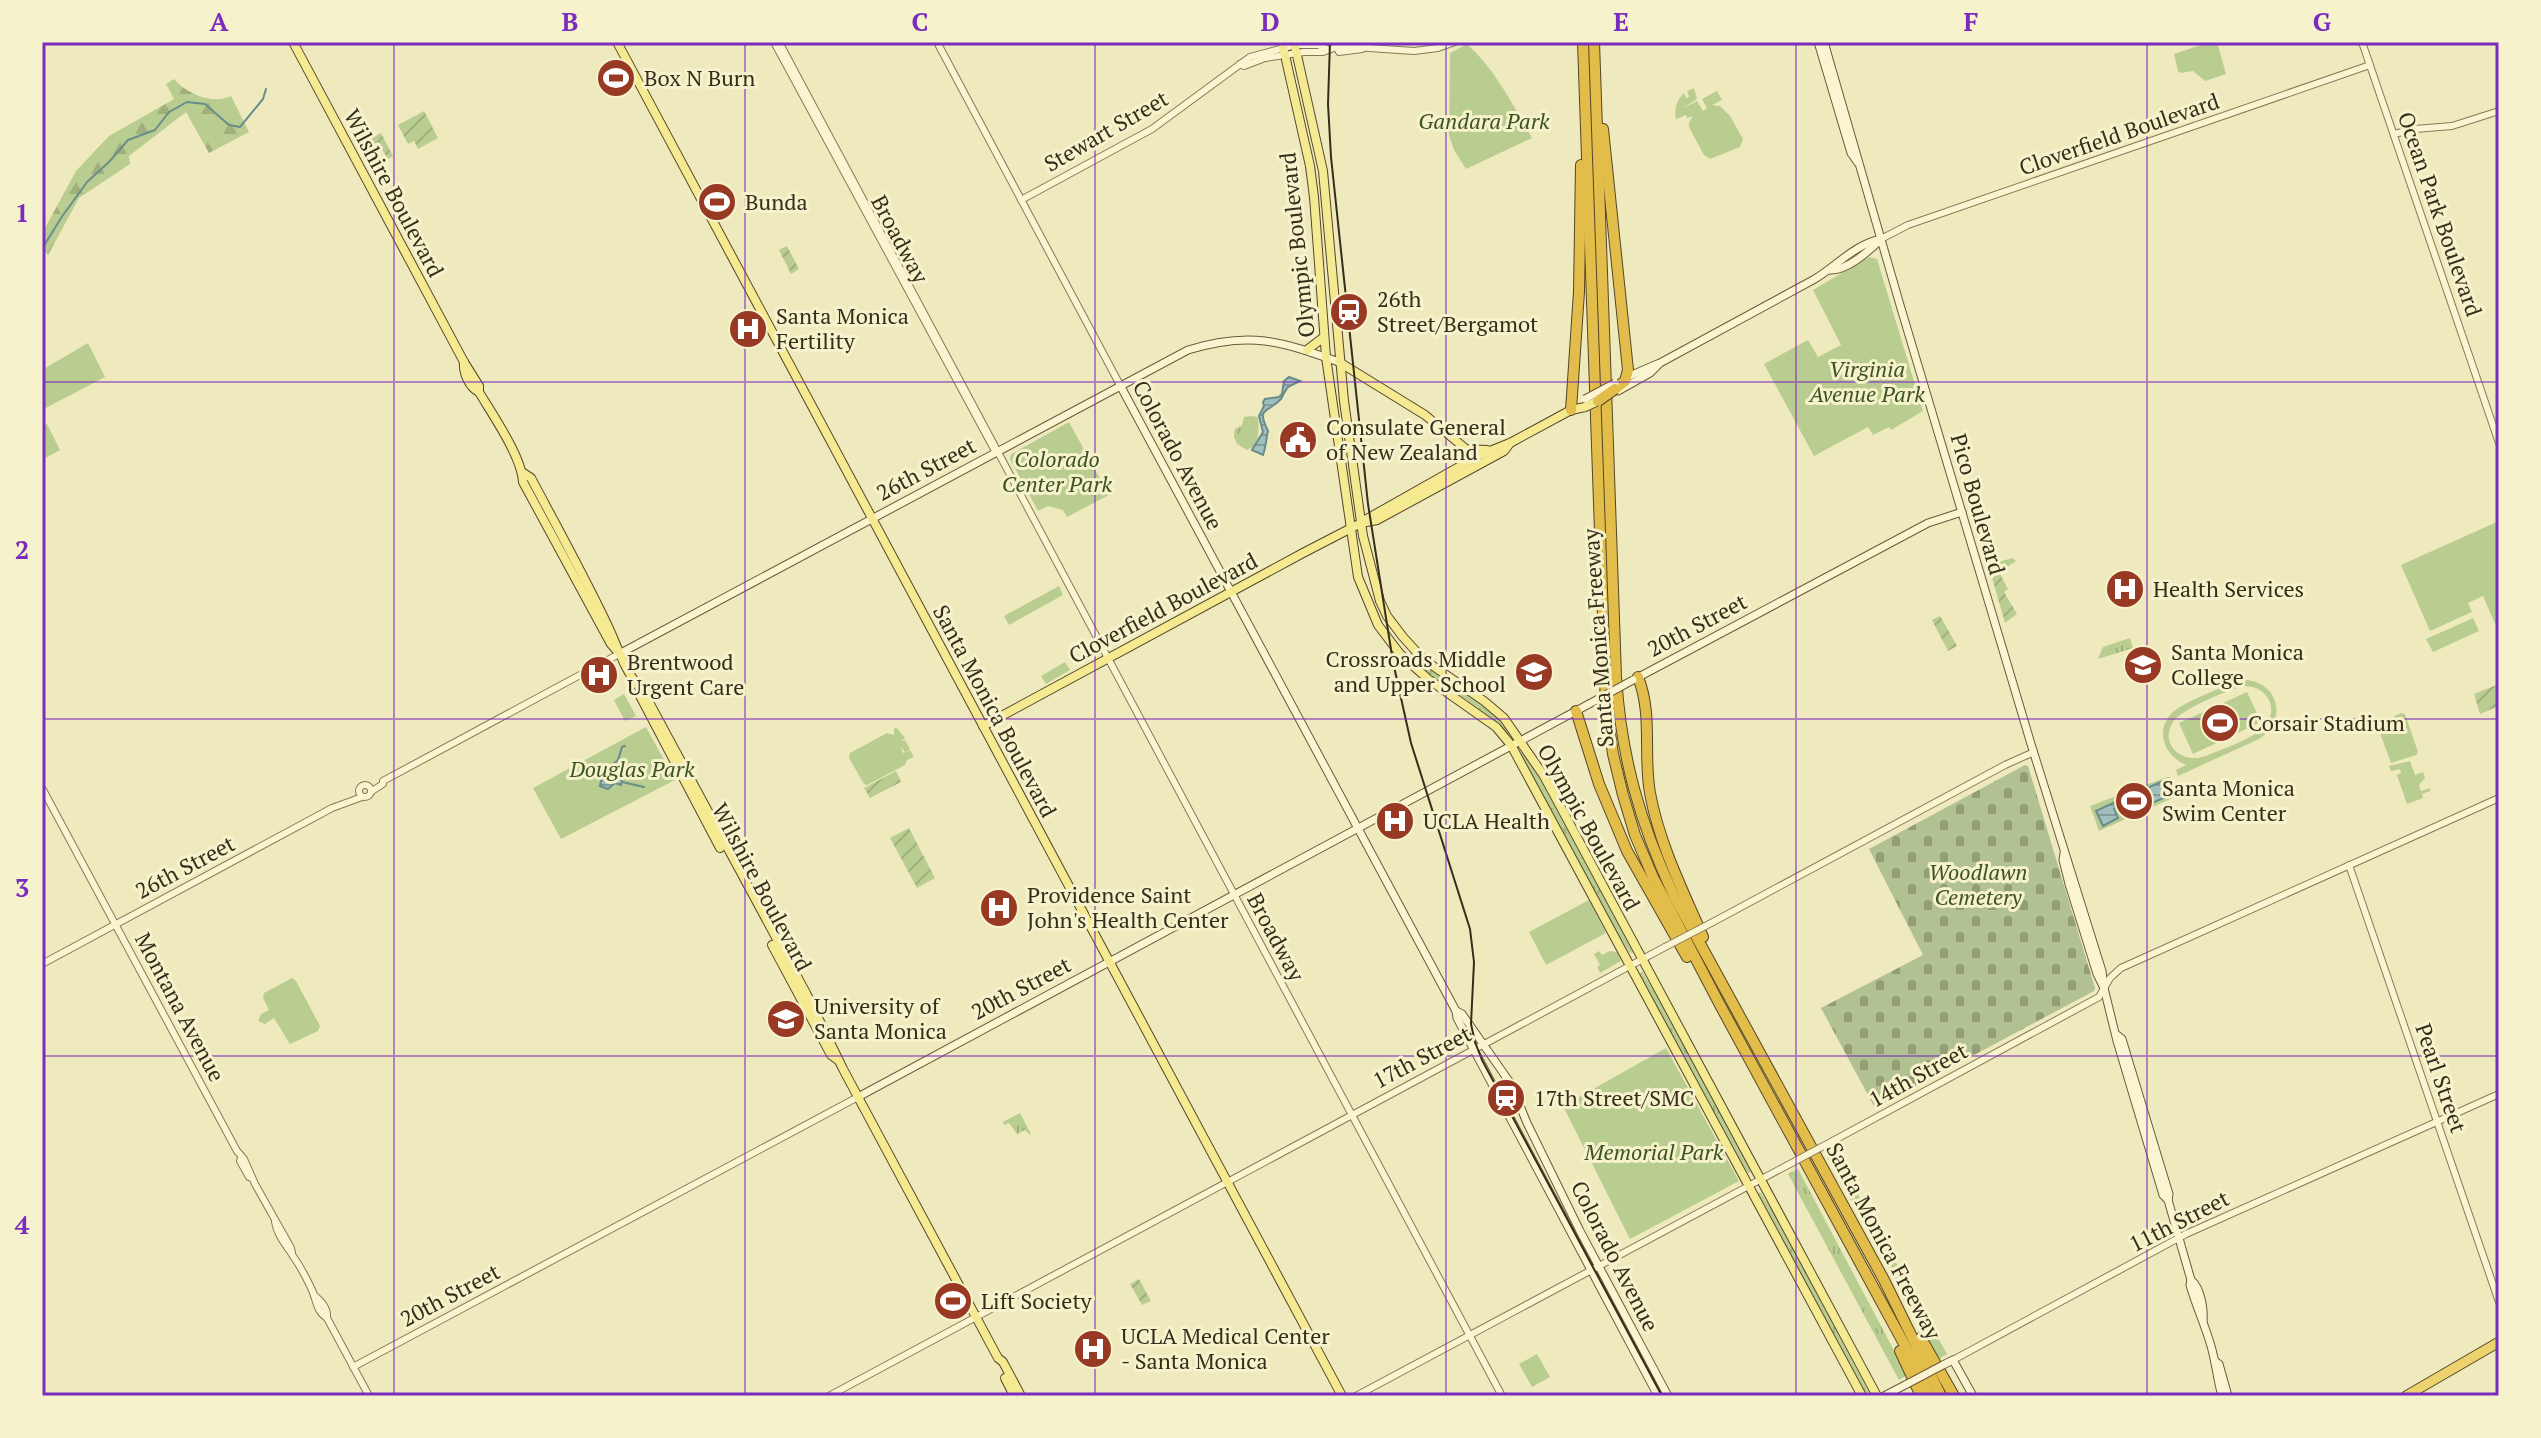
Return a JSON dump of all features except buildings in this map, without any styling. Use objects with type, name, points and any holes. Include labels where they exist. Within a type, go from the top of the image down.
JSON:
[{"type":"highway","name":"Santa Monica Freeway","points":[[1583,42],[1606,705],[1618,776],[1635,835],[1653,877],[1930,1396]]},
{"type":"highway","name":"Santa Monica Freeway","points":[[1594,42],[1618,716],[1634,795],[1654,854],[1674,896],[1884,1280],[1941,1396]]},
{"type":"highway","points":[[1595,64],[1628,376],[1624,383],[1598,401]]},
{"type":"highway","points":[[1571,410],[1579,292],[1581,109],[1584,87]]},
{"type":"highway","points":[[1635,679],[1647,706],[1648,778],[1657,823],[1703,936],[1733,996],[1737,1012]]},
{"type":"highway","points":[[1576,711],[1599,784],[1627,851],[1671,931],[1720,1005]]},
{"type":"highway","points":[[1884,1280],[1900,1300],[1954,1396]]},
{"type":"highway","points":[[1890,1320],[1892,1337],[1921,1396]]},
{"type":"highway","points":[[2406,1396],[2499,1342]]},
{"type":"main road","name":"Wilshire Boulevard","points":[[293,42],[479,386],[479,392],[522,472],[523,482],[611,644],[643,691],[831,1055],[838,1060]]},
{"type":"main road","name":"Santa Monica Boulevard","points":[[617,42],[1342,1396]]},
{"type":"main road","name":"Pico Boulevard","points":[[1821,42],[2068,859],[2074,890],[2102,971],[2117,1035],[2215,1361],[2222,1396]]},
{"type":"main road","name":"Olympic Boulevard","points":[[1295,47],[1325,181],[1339,362],[1361,523],[1380,601],[1389,619],[1423,659],[1495,710],[1521,740],[1544,776],[1877,1396]]},
{"type":"main road","name":"Olympic Boulevard","points":[[1283,48],[1310,166],[1326,357],[1350,529],[1363,592],[1378,625],[1418,671],[1496,727],[1511,745],[1862,1396]]},
{"type":"main road","name":"Cloverfield Boulevard","points":[[1628,376],[1659,363],[1830,270],[1832,265],[1870,241],[1881,239]]},
{"type":"main road","points":[[1307,350],[1324,337]]},
{"type":"main road","name":"26th Street","points":[[619,654],[1169,358],[1218,342],[1267,340],[1326,357],[1425,415],[1466,449],[1482,451],[1494,448]]},
{"type":"main road","name":"Cloverfield Boulevard","points":[[983,726],[1494,448],[1510,443],[1650,373],[1659,363]]},
{"type":"main road","name":"Colorado Avenue","points":[[1120,385],[1359,827],[1473,1049],[1668,1396]]},
{"type":"main road","name":"Cloverfield Boulevard","points":[[1585,403],[1598,401]]},
{"type":"main road","name":"Cloverfield Boulevard","points":[[1361,523],[1377,520],[1504,451],[1510,443]]},
{"type":"main road","name":"20th Street","points":[[858,1097],[1928,523],[1962,512]]},
{"type":"main road","name":"Wilshire Boulevard","points":[[670,748],[1021,1396]]},
{"type":"main road","name":"Colorado Avenue","points":[[1456,1011],[1462,1014],[1515,1091],[1595,1268],[1658,1396]]},
{"type":"main road","points":[[816,1024],[826,1032]]},
{"type":"main road","name":"Wilshire Boulevard","points":[[998,1358],[998,1365],[1014,1396]]},
{"type":"main road","points":[[1953,1360],[1973,1396]]},
{"type":"main road","name":"11th Street","points":[[1884,1396],[1953,1360]]},
{"type":"main road","name":"Pico Boulevard","points":[[2215,1361],[2219,1364],[2228,1396]]},
{"type":"street","name":"Broadway","points":[[776,42],[1502,1396]]},
{"type":"street","name":"Colorado Avenue","points":[[937,42],[1120,385]]},
{"type":"street","name":"Stewart Street","points":[[1021,200],[1152,129],[1256,55],[1283,48],[1318,45],[1327,49],[1342,46],[1420,51],[1455,42]]},
{"type":"street","name":"Ocean Park Boulevard","points":[[2362,42],[2499,443]]},
{"type":"street","name":"Cloverfield Boulevard","points":[[1881,239],[1908,225],[2370,65]]},
{"type":"street","points":[[2394,134],[2452,126],[2499,111]]},
{"type":"street","name":"26th Street","points":[[370,788],[383,784],[383,781],[619,654]]},
{"type":"street","name":"17th Street","points":[[829,1396],[1641,959],[2034,752]]},
{"type":"street","points":[[362,785],[370,788],[369,796],[360,794],[362,785]]},
{"type":"street","name":"Montana Avenue","points":[[42,788],[253,1175],[281,1238],[314,1294],[315,1303],[327,1318],[369,1396]]},
{"type":"street","name":"26th Street","points":[[42,964],[360,794]]},
{"type":"street","name":"14th Street","points":[[1356,1396],[2086,1005],[2099,997],[2110,978],[2121,968],[2499,798]]},
{"type":"street","name":"Pearl Street","points":[[2349,865],[2499,1302]]},
{"type":"street","name":"11th Street","points":[[1953,1360],[2178,1238],[2499,1094]]},
{"type":"street","name":"20th Street","points":[[353,1367],[858,1097]]},
{"type":"green space","points":[[2217,42],[2226,74],[2205,81],[2193,71],[2178,71],[2174,54]]},
{"type":"green space","name":"Gandara Park","points":[[1467,44],[1495,76],[1532,138],[1466,169],[1449,135],[1450,53]]},
{"type":"green space","points":[[174,79],[186,89],[208,99],[231,96],[249,132],[209,153],[186,112],[129,156],[130,164],[79,198],[48,255],[42,248],[42,228],[45,228],[76,171],[109,136],[174,99],[166,84]]},
{"type":"green space","points":[[1694,88],[1697,99],[1682,109],[1697,101],[1703,111],[1707,108],[1702,99],[1717,91],[1722,100],[1712,105],[1720,106],[1730,116],[1743,139],[1740,147],[1710,159],[1704,155],[1689,127],[1693,116],[1676,119],[1678,101],[1684,93],[1686,98],[1689,97],[1687,91]]},
{"type":"green space","points":[[424,111],[438,138],[418,149],[414,141],[408,144],[398,125]]},
{"type":"green space","points":[[381,133],[393,156],[388,159],[381,148],[366,156],[359,145]]},
{"type":"green space","points":[[787,246],[799,269],[791,274],[779,250]]},
{"type":"green space","name":"Virginia Avenue Park","points":[[1869,257],[1877,259],[1923,411],[1891,430],[1889,427],[1873,435],[1868,427],[1814,456],[1764,364],[1808,340],[1818,357],[1841,345],[1813,290]]},
{"type":"green space","points":[[88,343],[105,377],[42,410],[42,370]]},
{"type":"green space","points":[[1244,417],[1258,417],[1258,432],[1255,446],[1247,450],[1237,444],[1234,437],[1235,429],[1242,425]]},
{"type":"green space","name":"Colorado Center Park","points":[[1069,422],[1109,495],[1067,517],[1063,510],[1048,506],[1038,511],[1010,459],[1011,454]]},
{"type":"green space","points":[[47,424],[60,450],[42,460],[42,426]]},
{"type":"green space","points":[[2499,521],[2499,627],[2483,596],[2468,603],[2472,612],[2430,631],[2401,565]]},
{"type":"green space","points":[[1996,558],[1998,562],[2013,558],[2016,561],[1999,572],[2008,589],[2004,592],[2017,614],[2005,623],[1987,560]]},
{"type":"green space","points":[[1059,586],[1063,595],[1009,625],[1004,616]]},
{"type":"green space","points":[[1940,616],[1957,646],[1948,651],[1932,620]]},
{"type":"green space","points":[[2473,618],[2479,631],[2433,652],[2426,639]]},
{"type":"green space","points":[[2130,638],[2133,648],[2098,659],[2103,647]]},
{"type":"green space","points":[[1406,646],[1496,715],[1512,733],[1509,735],[1486,714],[1408,658],[1411,653]]},
{"type":"green space","points":[[1065,662],[1070,670],[1046,684],[1041,676]]},
{"type":"green space","points":[[2241,681],[2259,683],[2273,696],[2276,705],[2274,723],[2259,739],[2178,776],[2176,770],[2186,765],[2172,756],[2164,743],[2167,720],[2186,704]],"holes":[[[2244,686],[2262,691],[2269,700],[2271,711],[2261,729],[2240,742],[2199,758],[2176,752],[2171,746],[2169,731],[2178,717],[2195,706]]]},
{"type":"green space","points":[[2499,684],[2499,706],[2480,714],[2474,694]]},
{"type":"green space","name":"Corsair Stadium","points":[[2247,692],[2261,722],[2193,754],[2179,723]]},
{"type":"green space","points":[[624,694],[636,716],[625,721],[614,700]]},
{"type":"green space","points":[[2405,714],[2418,752],[2391,763],[2377,725]]},
{"type":"green space","name":"Douglas Park","points":[[646,727],[675,780],[561,839],[533,788]]},
{"type":"green space","points":[[896,727],[905,738],[901,741],[905,740],[910,749],[905,752],[901,747],[903,753],[910,750],[914,757],[907,760],[905,765],[864,784],[849,758],[850,753],[887,733],[894,735]]},
{"type":"green space","points":[[1524,753],[1539,774],[1633,952],[1630,953],[1614,929],[1520,754]]},
{"type":"green space","points":[[2410,761],[2415,775],[2423,772],[2425,778],[2419,785],[2421,791],[2430,788],[2430,791],[2422,794],[2423,798],[2407,804],[2397,775],[2401,773],[2400,769],[2391,771],[2389,766]]},
{"type":"green space","name":"Woodlawn Cemetery","points":[[2028,766],[2094,991],[1875,1108],[1821,1008],[1923,955],[1869,849]]},
{"type":"green space","points":[[896,771],[901,782],[870,798],[864,788]]},
{"type":"green space","name":"Santa Monica Swim Center","points":[[2167,777],[2174,785],[2171,787],[2175,797],[2099,831],[2090,806]]},
{"type":"green space","points":[[909,828],[935,878],[917,888],[890,838]]},
{"type":"green space","points":[[1589,900],[1606,933],[1546,965],[1529,932]]},
{"type":"green space","points":[[1599,951],[1602,955],[1617,952],[1621,961],[1600,973],[1597,967],[1600,965],[1594,954]]},
{"type":"green space","points":[[1642,972],[1751,1172],[1748,1173],[1734,1153],[1639,974]]},
{"type":"green space","points":[[292,978],[320,1026],[318,1031],[290,1044],[274,1018],[265,1024],[258,1021],[261,1014],[269,1010],[264,993]]},
{"type":"green space","name":"Memorial Park","points":[[1666,1048],[1739,1181],[1630,1239],[1563,1106]]},
{"type":"green space","points":[[1020,1113],[1030,1135],[1025,1130],[1017,1134],[1009,1123],[1004,1125],[1003,1122]]},
{"type":"green space","points":[[1834,1151],[1947,1354],[1939,1359],[1826,1155]]},
{"type":"green space","points":[[1798,1169],[1907,1375],[1899,1380],[1788,1174]]},
{"type":"green space","points":[[1760,1192],[1869,1392],[1865,1393],[1851,1372],[1757,1194]]},
{"type":"green space","points":[[1139,1279],[1151,1301],[1142,1305],[1130,1284]]},
{"type":"green space","points":[[1537,1354],[1550,1377],[1532,1387],[1519,1364]]},
{"type":"water","points":[[1289,377],[1300,381],[1288,387],[1281,399],[1263,414],[1268,431],[1263,455],[1252,450],[1263,432],[1259,416],[1263,402],[1279,397],[1284,381]]},
{"type":"water","points":[[613,769],[622,781],[621,785],[615,783],[608,789],[600,786],[601,781]]},
{"type":"water","points":[[2163,781],[2170,795],[2139,809],[2130,791],[2136,793]]},
{"type":"water","points":[[2115,802],[2118,818],[2103,826],[2096,811]]},
{"type":"waterway","points":[[42,249],[87,182],[128,140],[155,130],[169,112],[187,102],[205,104],[229,125],[240,127],[263,99],[266,89]]},
{"type":"waterway","points":[[613,769],[625,746]]},
{"type":"waterway","points":[[622,782],[644,787]]},
{"type":"tram line","points":[[1330,42],[1328,104],[1331,157],[1368,504],[1393,662],[1411,743],[1470,929],[1474,962],[1471,1024],[1475,1042],[1662,1396]]},
{"type":"place","name":"Box N Burn","points":[[616,78]]},
{"type":"place","name":"Bunda","points":[[717,202]]},
{"type":"place","name":"26th Street/Bergamot","points":[[1349,312]]},
{"type":"place","name":"Santa Monica Fertility","points":[[748,329]]},
{"type":"place","name":"Consulate General of New Zealand","points":[[1298,440]]},
{"type":"place","name":"Health Services","points":[[2125,589]]},
{"type":"place","name":"Santa Monica College","points":[[2143,665]]},
{"type":"place","name":"Crossroads Middle and Upper School","points":[[1534,672]]},
{"type":"place","name":"Brentwood Urgent Care","points":[[599,675]]},
{"type":"place","name":"Corsair Stadium","points":[[2220,723]]},
{"type":"place","name":"Santa Monica Swim Center","points":[[2134,801]]},
{"type":"place","name":"UCLA Health","points":[[1395,821]]},
{"type":"place","name":"Providence Saint John's Health Center","points":[[999,908]]},
{"type":"place","name":"University of Santa Monica","points":[[786,1019]]},
{"type":"place","name":"17th Street/SMC","points":[[1506,1098]]},
{"type":"place","name":"Lift Society","points":[[953,1301]]},
{"type":"place","name":"UCLA Medical Center - Santa Monica","points":[[1093,1349]]}]
